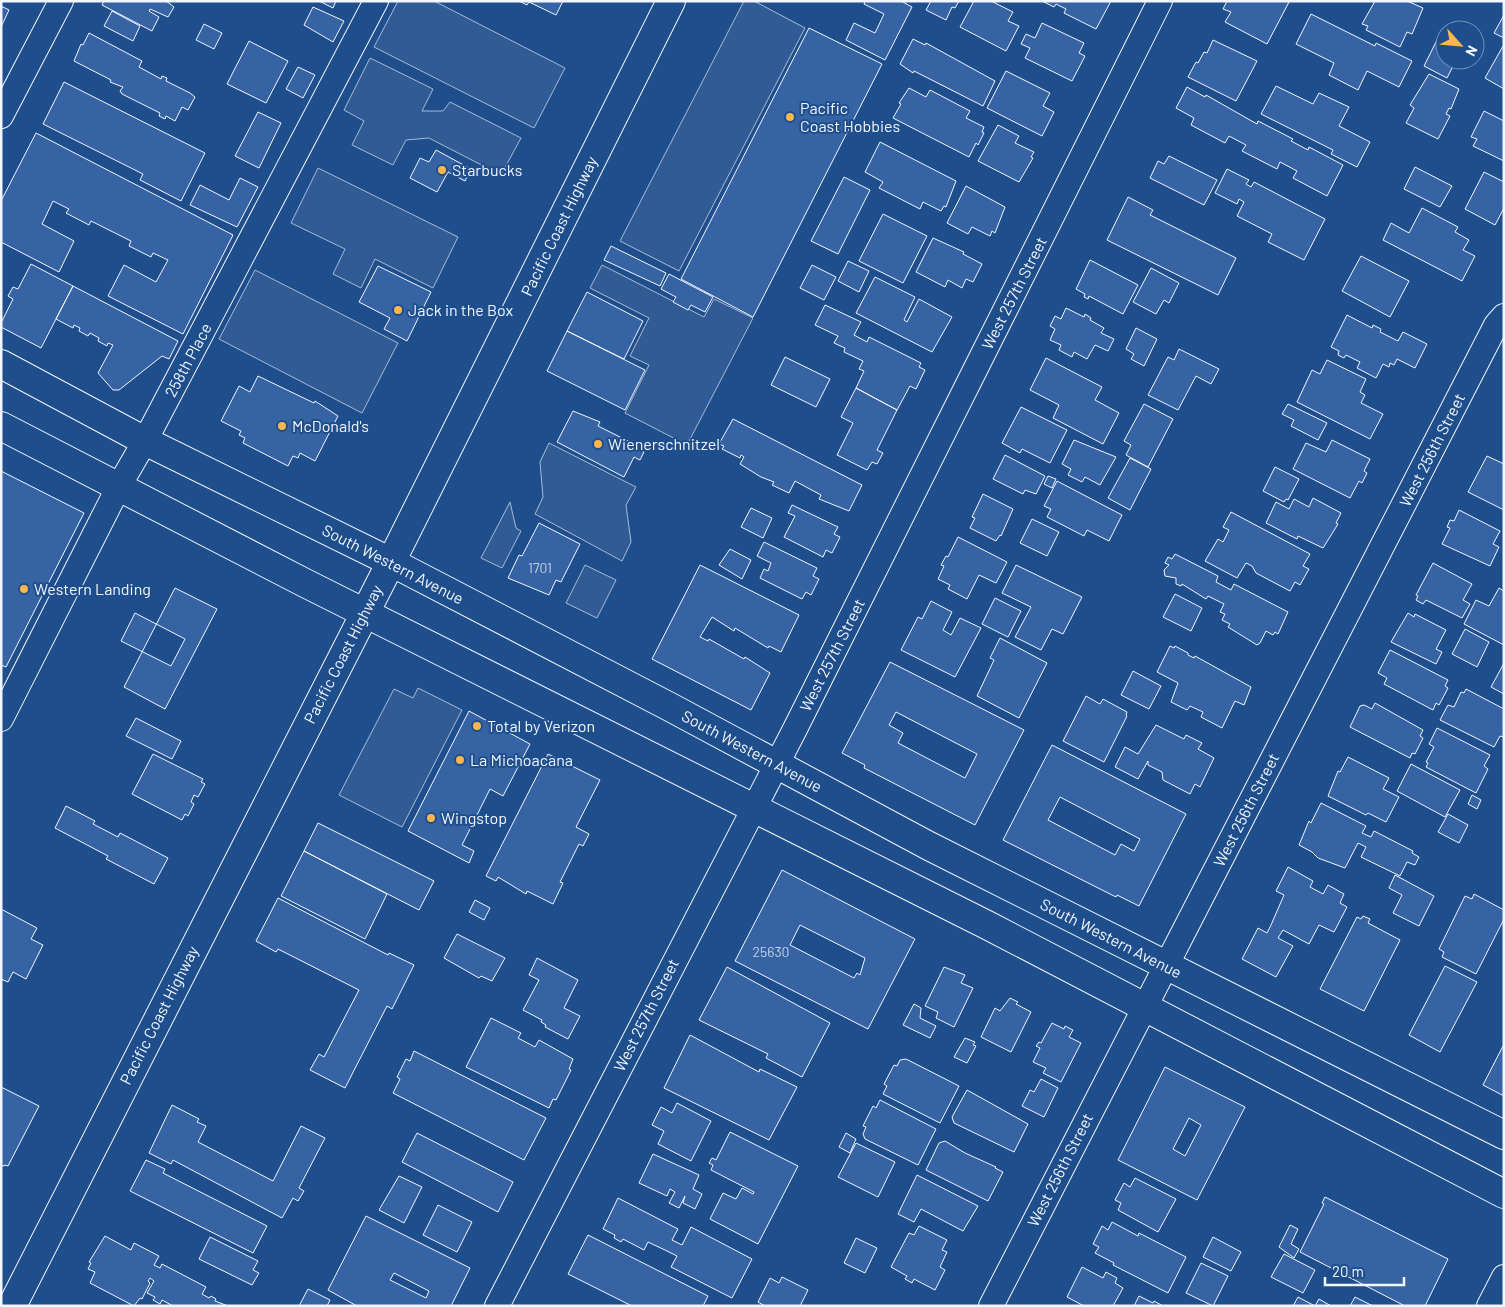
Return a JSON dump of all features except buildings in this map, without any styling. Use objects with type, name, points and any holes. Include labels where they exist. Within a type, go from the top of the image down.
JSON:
[{"type":"main road","name":"Pacific Coast Highway","points":[[12,1306],[391,562],[670,1]]},
{"type":"main road","name":"South Western Avenue","points":[[1,364],[145,441],[391,562],[930,846],[966,862],[1165,966],[1504,1135]]},
{"type":"main road","points":[[1,426],[364,612],[987,926],[1504,1194]]},
{"type":"street","points":[[1,116],[61,1]]},
{"type":"street","name":"258th Place","points":[[1,719],[119,486],[145,441],[376,1]]},
{"type":"street","name":"West 257th Street","points":[[497,1306],[776,764],[1160,1]]},
{"type":"street","name":"West 256th Street","points":[[991,1306],[1496,325],[1504,316]]},
{"type":"street","points":[[1489,1306],[1504,1277]]},
{"type":"shaded area","points":[[398,1],[434,1],[565,68],[534,128],[374,47]]},
{"type":"shaded area","points":[[744,1],[754,1],[805,28],[679,271],[620,241]]},
{"type":"shaded area","points":[[370,58],[433,89],[422,111],[443,111],[450,102],[521,138],[501,175],[429,138],[406,140],[393,165],[352,145],[364,121],[344,110]]},
{"type":"shaded area","points":[[318,168],[458,237],[433,288],[375,259],[361,288],[333,274],[345,249],[291,223]]},
{"type":"shaded area","points":[[602,265],[704,317],[714,299],[753,318],[687,445],[625,413],[649,365],[630,356],[649,318],[590,288]]},
{"type":"shaded area","points":[[255,270],[398,343],[362,413],[219,339]]},
{"type":"shaded area","points":[[549,443],[636,487],[626,505],[631,542],[622,561],[535,514],[543,497],[540,462]]},
{"type":"shaded area","points":[[510,502],[516,528],[521,531],[502,568],[481,558]]},
{"type":"shaded area","points":[[585,565],[616,580],[597,618],[566,603]]},
{"type":"shaded area","points":[[418,688],[462,710],[402,827],[339,795],[394,689],[413,698]]},
{"type":"place","name":"Pacific Coast Hobbies","points":[[790,117]]},
{"type":"place","name":"Starbucks","points":[[442,170]]},
{"type":"place","name":"Jack in the Box","points":[[398,310]]},
{"type":"place","name":"McDonald's","points":[[282,426]]},
{"type":"place","name":"Wienerschnitzel","points":[[598,444]]},
{"type":"place","name":"Western Landing","points":[[24,589]]},
{"type":"place","name":"Total by Verizon","points":[[477,726]]},
{"type":"place","name":"La Michoacana","points":[[460,760]]},
{"type":"place","name":"Wingstop","points":[[431,818]]}]
